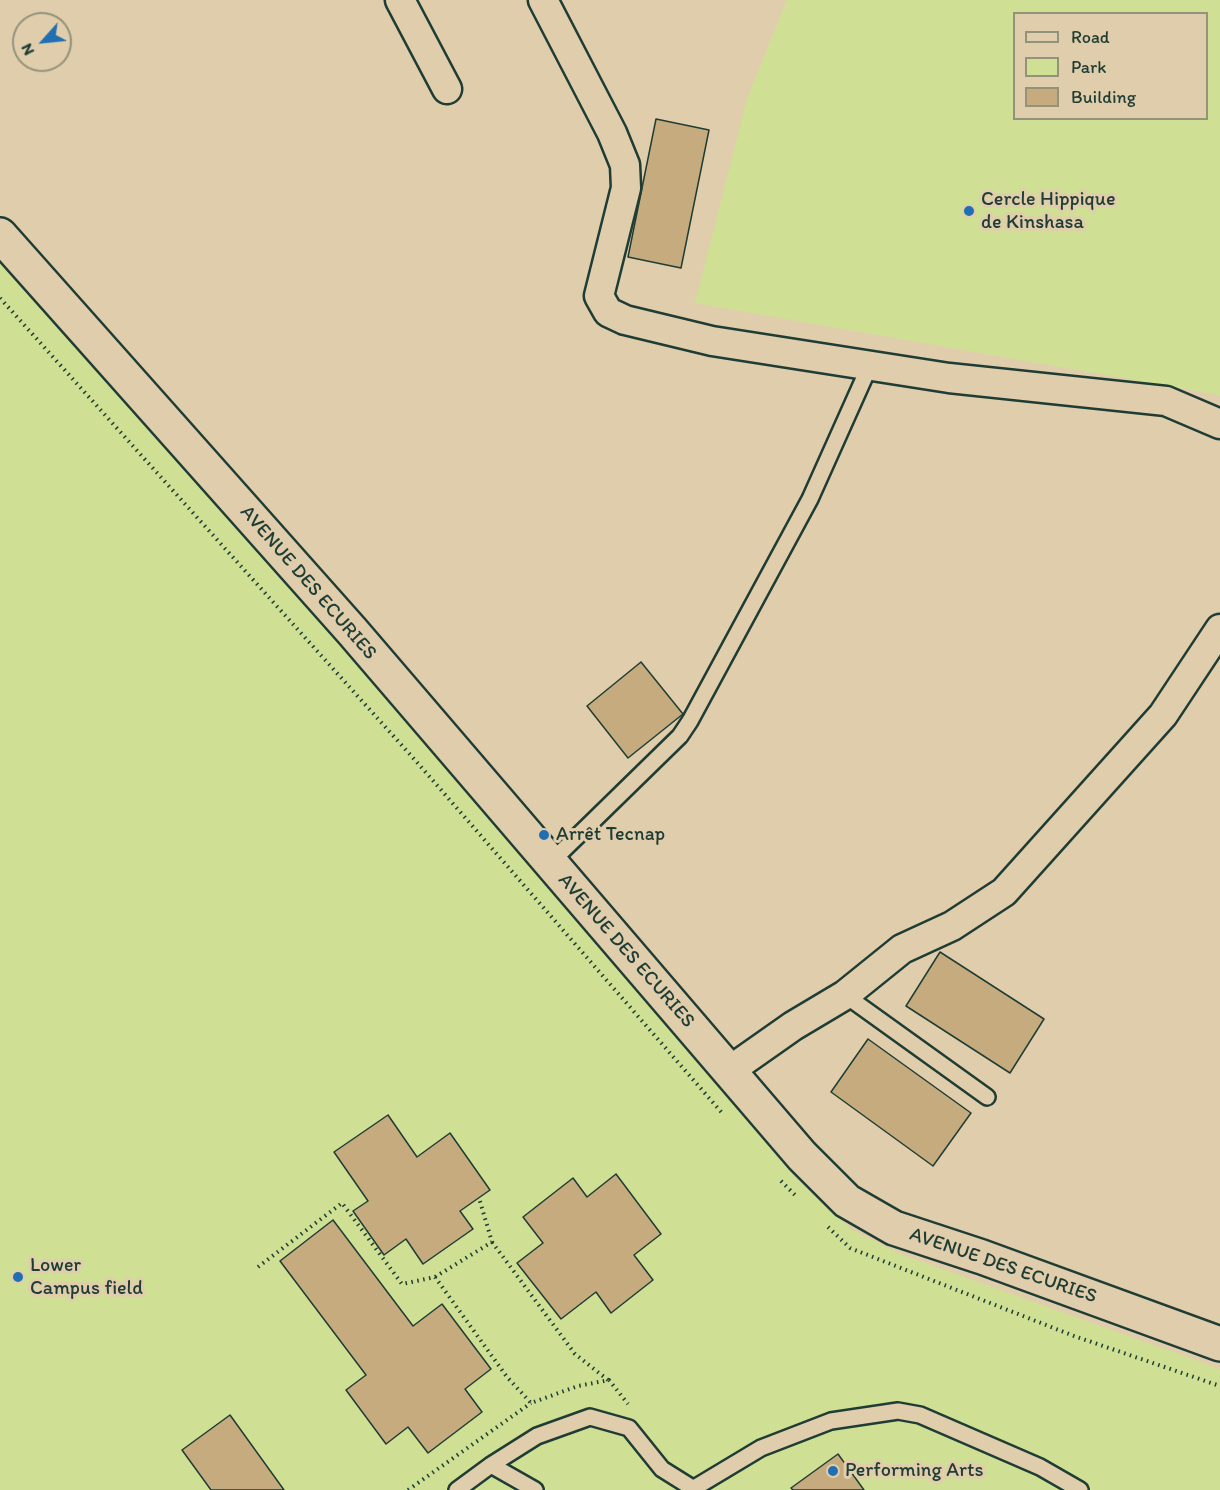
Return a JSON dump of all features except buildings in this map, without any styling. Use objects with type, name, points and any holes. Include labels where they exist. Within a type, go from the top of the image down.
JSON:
[{"type":"street","points":[[400,0],[447,89]]},
{"type":"street","points":[[543,0],[612,133],[625,165],[626,188],[599,296],[608,312],[625,320],[712,341],[949,378],[1166,401],[1220,424]]},
{"type":"street","name":"AVENUE DES ECURIES","points":[[0,235],[352,632],[802,1156],[847,1201],[894,1228],[982,1257],[1220,1344]]},
{"type":"street","points":[[729,1071],[793,1026],[845,995],[902,950],[952,926],[1004,892],[1163,714],[1220,629]]},
{"type":"lane","points":[[550,862],[680,736],[690,721],[810,499],[870,364]]},
{"type":"lane","points":[[845,995],[987,1097]]},
{"type":"lane","points":[[457,1490],[537,1436],[590,1417],[628,1428],[662,1469],[693,1490],[761,1448],[831,1421],[898,1411],[931,1419],[1040,1467],[1080,1490]]},
{"type":"lane","points":[[491,1465],[535,1490]]},
{"type":"path","points":[[479,1198],[492,1242],[575,1354],[609,1380],[630,1407]]},
{"type":"path","points":[[258,1268],[342,1203],[402,1284],[435,1277],[492,1242]]},
{"type":"path","points":[[435,1277],[507,1377],[531,1403]]},
{"type":"path","points":[[408,1490],[531,1403],[578,1386],[609,1380]]},
{"type":"green space","name":"Cercle Hippique de Kinshasa","points":[[787,0],[1220,0],[1220,395],[695,303],[747,99]]},
{"type":"green space","points":[[0,254],[188,466],[795,1177],[852,1230],[903,1255],[1220,1369],[1220,1490],[0,1490]]},
{"type":"place","name":"Cercle Hippique de Kinshasa","points":[[969,211]]},
{"type":"place","name":"Arrêt Tecnap","points":[[544,835]]},
{"type":"place","name":"Lower Campus field","points":[[18,1277]]},
{"type":"place","name":"Performing Arts","points":[[833,1471]]}]
